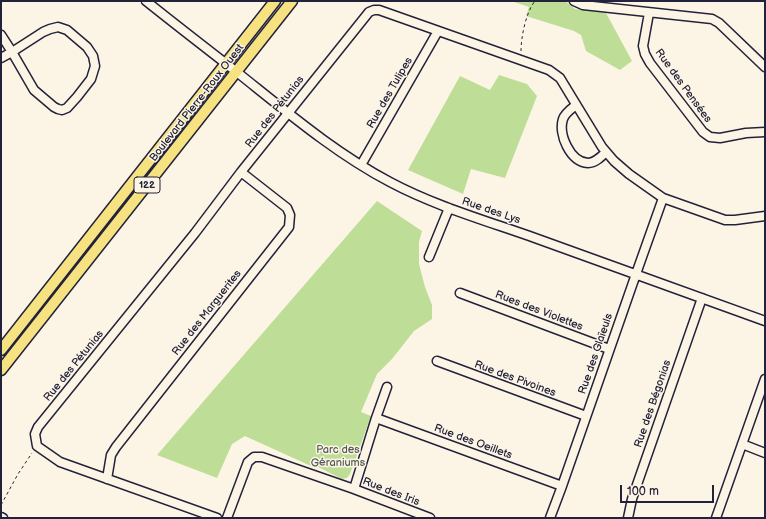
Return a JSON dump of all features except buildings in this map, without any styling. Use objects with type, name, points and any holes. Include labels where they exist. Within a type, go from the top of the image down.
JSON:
[{"type":"main road","name":"Boulevard Pierre-Roux Ouest","points":[[1,350],[275,1]]},
{"type":"main road","name":"Boulevard Pierre-Roux Ouest","points":[[1,370],[292,1]]},
{"type":"street","points":[[574,1],[583,5],[712,19],[719,23],[765,67]]},
{"type":"street","name":"Rue des Lys","points":[[149,2],[288,114],[335,148],[389,182],[449,208],[765,321]]},
{"type":"street","name":"Rue des Pétunias","points":[[37,446],[35,434],[38,427],[195,233],[241,172],[369,12],[374,10],[379,10],[554,73],[560,78],[606,152],[629,174],[664,198],[725,220],[765,216]]},
{"type":"street","name":"Rue des Pensées","points":[[649,13],[643,46],[645,54],[650,63],[703,132],[710,137],[720,138],[746,133],[765,132]]},
{"type":"street","points":[[1,35],[12,52],[34,90],[58,109],[62,110],[66,108],[77,97],[91,79],[95,66],[93,56],[88,47],[67,30],[58,27],[43,32],[12,52],[1,58]]},
{"type":"street","name":"Rue des Tulipes","points":[[361,165],[438,31]]},
{"type":"street","points":[[576,105],[567,112],[563,119],[562,128],[563,138],[573,156],[582,162],[589,163],[596,161],[606,152]]},
{"type":"street","name":"Rue des Marguerites","points":[[107,479],[111,455],[116,447],[289,227],[290,215],[287,208],[241,172]]},
{"type":"street","name":"Rue des Glaïeuls","points":[[550,518],[664,198]]},
{"type":"street","points":[[429,257],[449,208]]},
{"type":"street","name":"Rues des Violettes","points":[[460,293],[609,349]]},
{"type":"street","name":"Rue des Bégonias","points":[[628,518],[632,499],[702,298]]},
{"type":"street","name":"Rue des Pivoines","points":[[437,361],[586,416]]},
{"type":"street","points":[[716,518],[765,379]]},
{"type":"street","points":[[354,489],[387,387]]},
{"type":"street","name":"Rue des Oeillets","points":[[376,418],[562,486]]},
{"type":"street","points":[[742,444],[765,453]]},
{"type":"street","points":[[37,446],[60,462],[217,518]]},
{"type":"street","name":"Rue des Iris","points":[[227,518],[248,462],[254,457],[262,457],[354,489],[430,518]]},
{"type":"path","points":[[520,60],[521,40],[530,8],[535,1]]},
{"type":"path","points":[[1,505],[18,474],[37,446]]},
{"type":"green space","points":[[511,1],[565,1],[575,9],[606,13],[632,61],[620,70],[586,51],[581,35],[574,31],[526,16],[529,7]]},
{"type":"green space","points":[[499,75],[527,84],[537,96],[505,178],[471,169],[463,194],[408,170],[460,76],[490,90]]},
{"type":"green space","name":"Parc des Géraniums","points":[[377,201],[422,231],[419,242],[419,264],[425,287],[432,305],[432,319],[414,331],[392,359],[377,374],[361,412],[371,416],[350,474],[347,478],[342,479],[314,465],[313,467],[245,436],[232,444],[217,478],[157,455]]}]
